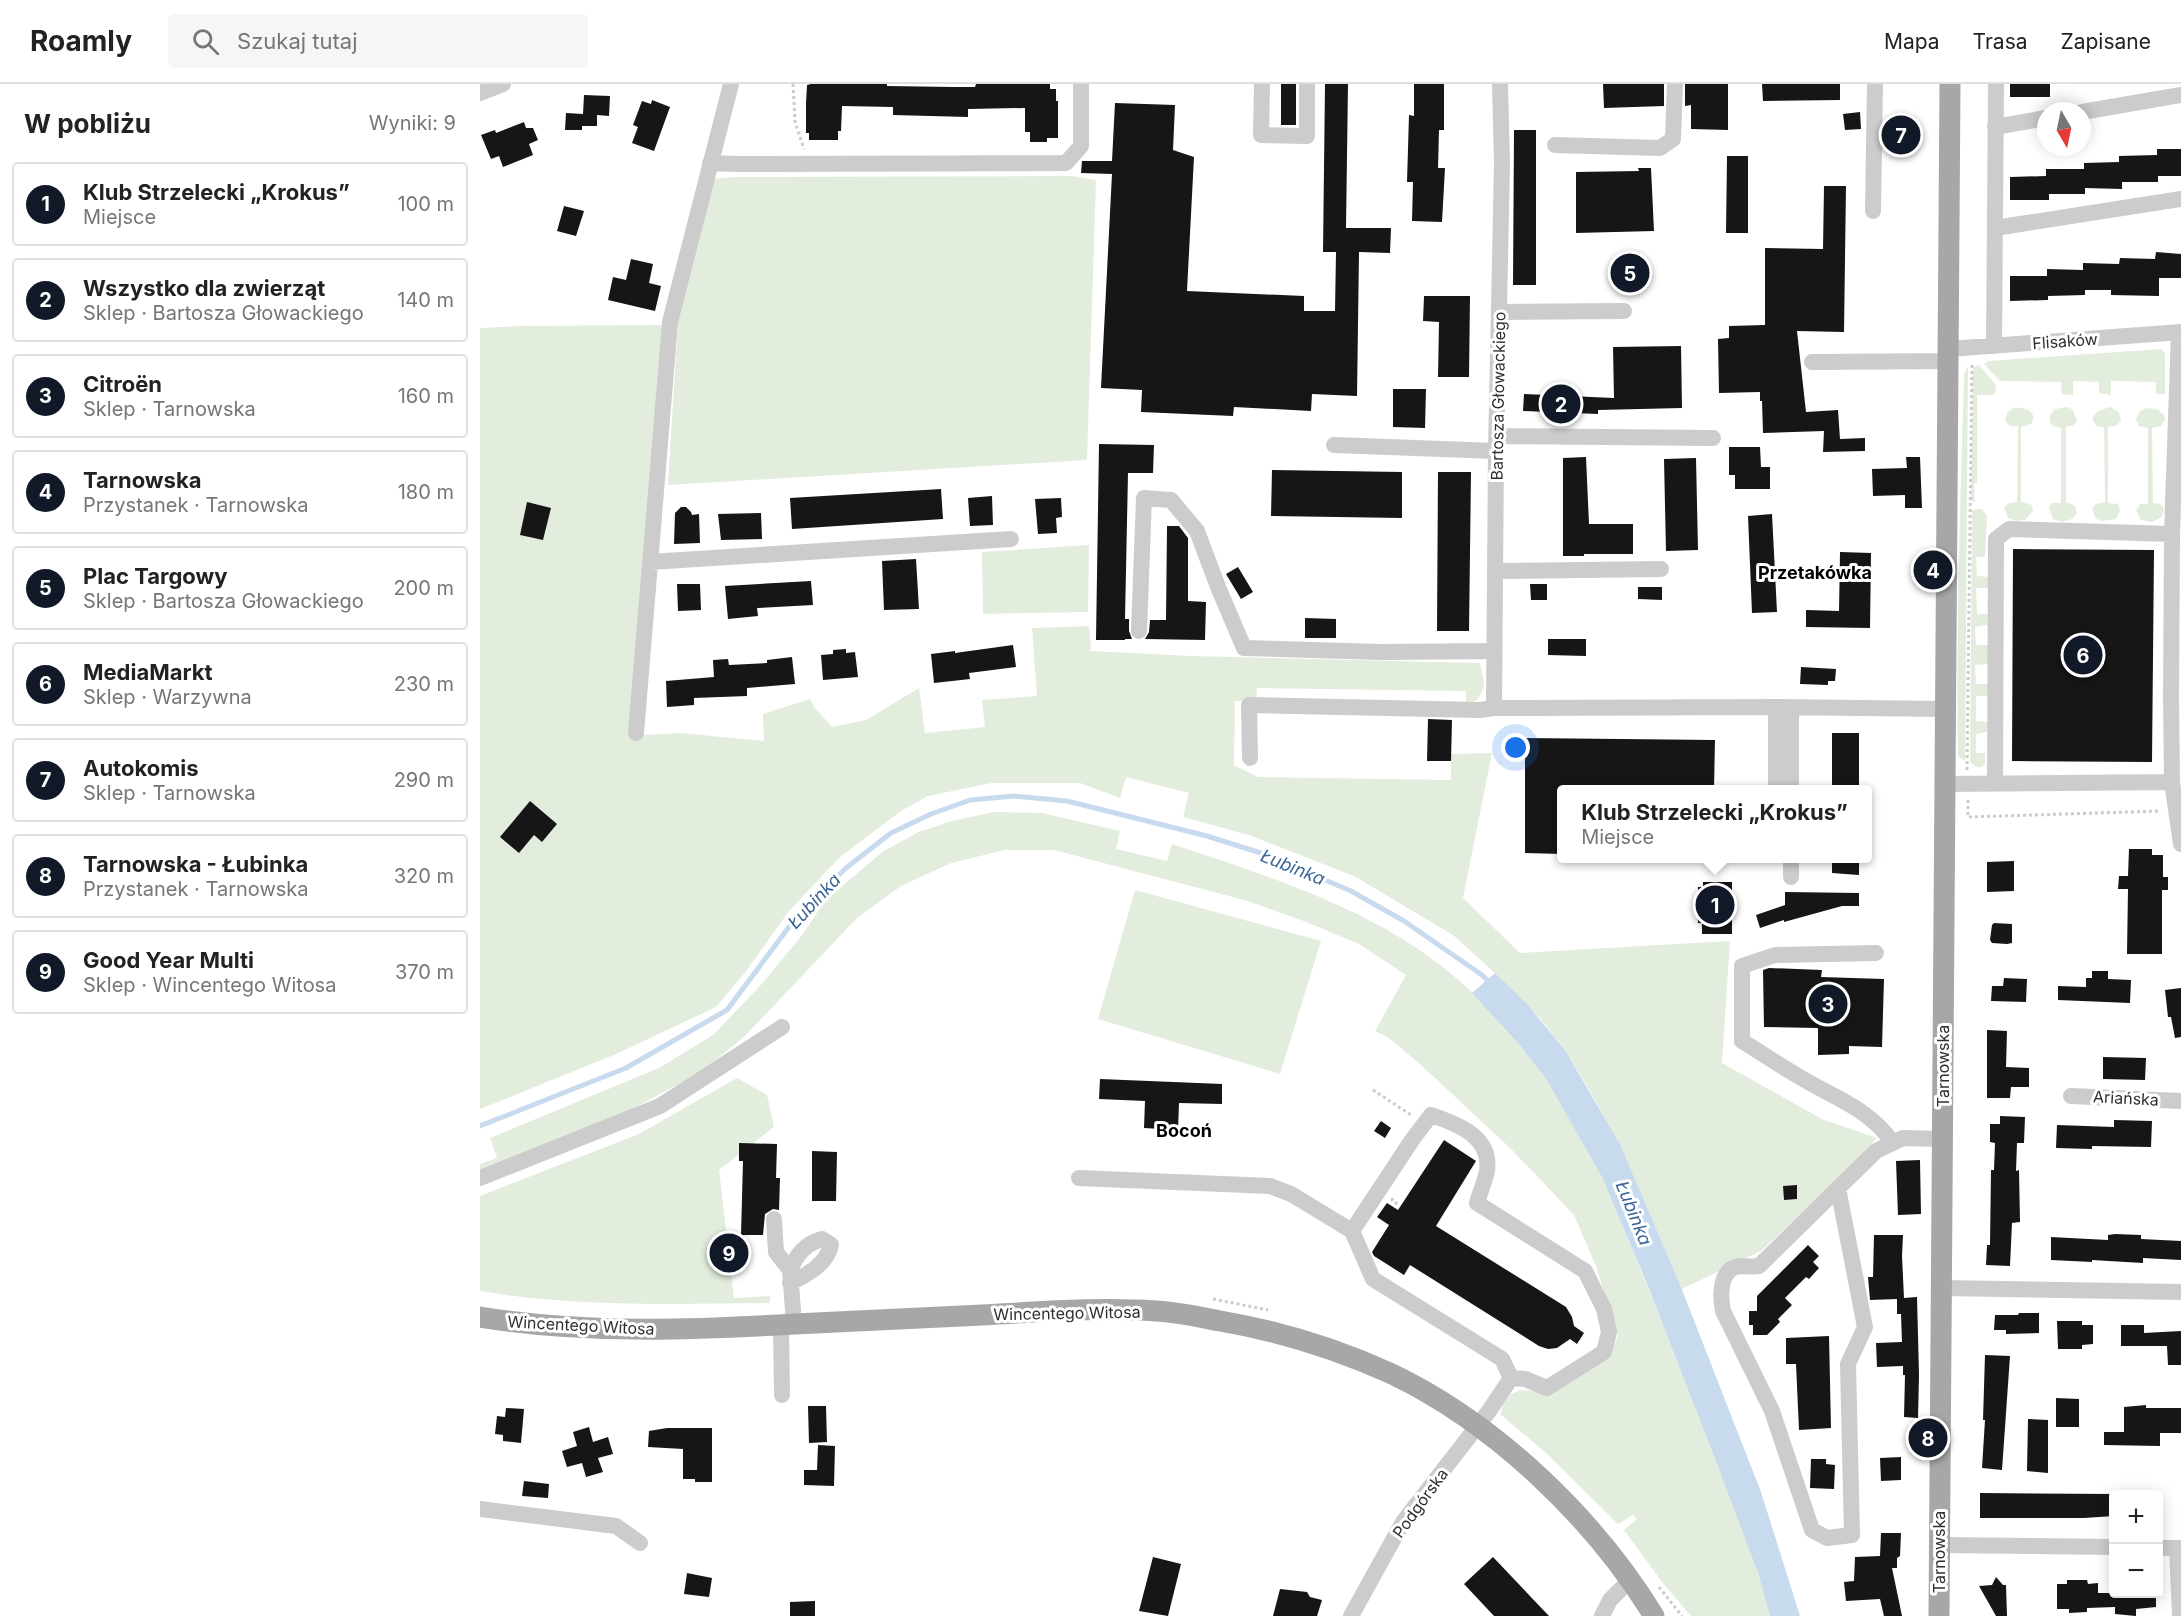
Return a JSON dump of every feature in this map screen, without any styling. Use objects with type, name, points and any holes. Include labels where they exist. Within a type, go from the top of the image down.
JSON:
[{"type":"main road","name":"Tarnowska","points":[[1939,1616],[1950,84]]},
{"type":"main road","name":"Wincentego Witosa","points":[[480,1317],[552,1326],[639,1330],[787,1325],[1088,1309],[1157,1311],[1245,1325],[1338,1352],[1393,1375],[1478,1426],[1503,1445],[1557,1495],[1605,1547],[1654,1616]]},
{"type":"street","points":[[636,733],[670,322],[731,84]]},
{"type":"street","points":[[710,163],[1066,163],[1081,146],[1081,84]]},
{"type":"street","points":[[1262,84],[1261,135],[1307,136],[1307,84]]},
{"type":"street","name":"Bartosza Głowackiego","points":[[1494,708],[1496,444],[1502,163],[1500,84]]},
{"type":"street","points":[[1555,145],[1660,148],[1673,139],[1675,84]]},
{"type":"street","points":[[1873,211],[1875,84]]},
{"type":"street","points":[[1994,346],[1996,84]]},
{"type":"street","points":[[2091,110],[2181,95]]},
{"type":"street","points":[[1995,127],[2037,120]]},
{"type":"street","points":[[1995,228],[2181,199]]},
{"type":"street","points":[[1500,312],[1624,311]]},
{"type":"street","points":[[2180,332],[2172,534],[2172,782],[2181,844]]},
{"type":"street","name":"Flisaków","points":[[1812,362],[1949,355],[1994,346],[2180,332]]},
{"type":"street","points":[[1334,445],[1496,444],[1713,438]]},
{"type":"street","points":[[1139,631],[1144,498],[1171,500],[1197,531],[1244,648],[1381,652],[1494,651]]},
{"type":"street","points":[[1995,784],[1996,539],[2009,529],[2172,534]]},
{"type":"street","points":[[650,562],[1011,540]]},
{"type":"street","points":[[1495,571],[1661,568]]},
{"type":"street","points":[[1250,758],[1249,705],[1480,710],[1494,708],[1783,707],[1944,710]]},
{"type":"street","points":[[1776,785],[1783,707]]},
{"type":"street","points":[[1783,707],[1791,785]]},
{"type":"street","points":[[1945,784],[2172,782]]},
{"type":"street","points":[[1791,863],[1791,877]]},
{"type":"street","points":[[1876,953],[1775,955],[1742,966],[1742,1041],[1798,1076],[1859,1109],[1882,1127],[1893,1143]]},
{"type":"street","points":[[480,1178],[660,1106],[782,1027]]},
{"type":"street","name":"Ariańska","points":[[2071,1096],[2181,1101]]},
{"type":"street","points":[[1079,1178],[1270,1186],[1291,1194],[1352,1231],[1373,1279],[1502,1359],[1511,1378],[1525,1379],[1547,1388],[1604,1352],[1609,1332],[1604,1309],[1585,1271],[1477,1203],[1487,1172],[1486,1150],[1477,1138],[1450,1122],[1431,1115],[1352,1231]]},
{"type":"street","points":[[1838,1188],[1865,1327],[1848,1364],[1852,1535],[1827,1538],[1812,1530],[1772,1411],[1723,1311],[1721,1301],[1723,1281],[1727,1273],[1734,1268],[1759,1266],[1838,1188],[1876,1151],[1903,1138],[1942,1139]]},
{"type":"street","points":[[774,1219],[776,1252],[790,1276],[783,1395]]},
{"type":"street","points":[[1941,1288],[2181,1292]]},
{"type":"street","name":"Podgórska","points":[[1350,1616],[1403,1522],[1478,1426],[1511,1378]]},
{"type":"street","points":[[480,1509],[616,1526],[640,1544]]},
{"type":"street","points":[[1939,1545],[2109,1547]]},
{"type":"street","points":[[2163,1548],[2179,1548],[2180,1616]]},
{"type":"street","points":[[1602,1616],[1610,1600],[1630,1580]]},
{"type":"path","points":[[793,84],[795,122],[808,164]]},
{"type":"path","points":[[1972,361],[1968,817],[2176,810]]},
{"type":"path","points":[[1202,1297],[1268,1310]]},
{"type":"path","points":[[1653,1580],[1682,1616]]},
{"type":"green space","points":[[1072,176],[1096,180],[1087,460],[668,485],[678,321],[709,179]]},
{"type":"green space","points":[[662,325],[642,735],[680,733],[764,741],[763,714],[810,699],[832,727],[866,720],[919,688],[925,733],[985,727],[982,700],[1037,696],[1032,628],[1089,626],[1091,651],[1192,656],[1480,663],[1483,690],[1477,700],[1466,704],[1466,691],[1257,688],[1256,701],[1235,701],[1234,765],[1258,777],[1451,780],[1451,754],[1492,753],[1463,898],[1520,953],[1730,941],[1722,1063],[1822,1119],[1877,1138],[1841,1176],[1761,1251],[1682,1289],[1620,1144],[1587,1086],[1565,1050],[1539,1017],[1495,973],[1453,935],[1354,876],[1249,835],[1183,817],[1189,793],[1126,777],[1120,798],[1080,783],[992,783],[928,796],[901,811],[840,857],[789,911],[747,970],[716,1007],[614,1055],[480,1109],[480,328]]},
{"type":"green space","points":[[2162,349],[2165,354],[2165,394],[2156,394],[2156,382],[2111,381],[2111,395],[2099,393],[2099,382],[2073,381],[2073,395],[2062,394],[2061,382],[2000,381],[1984,364],[1988,361]]},
{"type":"green space","points":[[1979,365],[1996,385],[1995,393],[1992,395],[1977,395],[1975,502],[1971,501],[1973,367]]},
{"type":"green space","points":[[1968,366],[1965,761],[1958,756],[1958,662],[1964,374]]},
{"type":"green space","points":[[2068,407],[2073,410],[2077,421],[2074,425],[2066,427],[2066,502],[2075,506],[2077,513],[2072,519],[2062,522],[2053,519],[2049,509],[2051,503],[2061,503],[2061,428],[2053,426],[2050,419],[2055,409]]},
{"type":"green space","points":[[2110,407],[2119,412],[2121,421],[2116,426],[2108,427],[2108,503],[2118,504],[2120,511],[2116,519],[2101,521],[2095,518],[2092,508],[2096,504],[2105,502],[2104,427],[2096,426],[2092,418],[2098,411]]},
{"type":"green space","points":[[2013,408],[2026,409],[2033,416],[2031,424],[2021,427],[2021,502],[2032,505],[2033,511],[2025,520],[2016,521],[2008,518],[2004,507],[2009,503],[2017,502],[2018,426],[2010,426],[2005,421],[2007,413]]},
{"type":"green space","points":[[2146,408],[2157,409],[2165,419],[2161,426],[2152,428],[2153,503],[2160,504],[2164,508],[2162,517],[2152,522],[2141,520],[2136,510],[2140,504],[2148,504],[2148,428],[2139,426],[2136,419],[2140,411]]},
{"type":"green space","points":[[1982,509],[1987,516],[1985,557],[1976,557],[1977,576],[1989,577],[1989,588],[1976,588],[1977,614],[1988,614],[1988,625],[1975,627],[1976,645],[1988,645],[1988,664],[1975,665],[1976,684],[1988,684],[1988,696],[1976,696],[1976,721],[1987,722],[1987,732],[1976,734],[1976,753],[1985,753],[1985,764],[1976,767],[1970,762],[1972,510]]},
{"type":"green space","points":[[1089,545],[1088,612],[983,614],[982,552]]},
{"type":"green space","points":[[994,812],[1042,813],[1120,831],[1116,849],[1167,861],[1172,844],[1307,892],[1340,906],[1403,939],[1432,959],[1485,1005],[1509,1031],[1552,1087],[1571,1117],[1603,1179],[1731,1498],[1771,1616],[1691,1616],[1662,1582],[1624,1530],[1637,1519],[1633,1515],[1618,1524],[1546,1453],[1500,1414],[1510,1395],[1520,1390],[1548,1392],[1608,1359],[1618,1336],[1596,1266],[1574,1215],[1511,1149],[1422,1066],[1389,1038],[1375,1031],[1406,975],[1359,944],[1244,900],[1054,850],[1005,850],[951,863],[901,886],[857,918],[744,1037],[699,1073],[623,1114],[480,1174],[480,1164],[497,1158],[490,1138],[659,1068],[713,1035],[759,987],[803,934],[824,902],[882,852],[919,832],[952,821]]},
{"type":"green space","points":[[1135,890],[1321,941],[1280,1074],[1098,1019]]},
{"type":"green space","points":[[737,1078],[767,1095],[774,1127],[719,1170],[734,1298],[770,1296],[770,1303],[588,1302],[480,1291],[480,1196],[639,1134]]},
{"type":"water","points":[[1495,973],[1527,1004],[1565,1050],[1620,1144],[1679,1282],[1761,1492],[1800,1616],[1770,1616],[1758,1573],[1716,1461],[1647,1284],[1602,1177],[1547,1080],[1519,1044],[1472,993]]},
{"type":"building","points":[[976,84],[1050,84],[1050,89],[1056,89],[1056,101],[1058,101],[1058,138],[1047,138],[1047,142],[1030,142],[1030,132],[1025,132],[1025,108],[968,109],[968,117],[893,115],[893,107],[842,106],[841,131],[838,131],[838,140],[809,140],[809,133],[806,133],[806,103],[807,85],[975,87]]},
{"type":"building","points":[[1281,84],[1296,84],[1296,125],[1281,125]]},
{"type":"building","points":[[1325,84],[1348,84],[1346,228],[1391,228],[1390,253],[1359,252],[1357,396],[1312,394],[1311,411],[1234,407],[1233,416],[1141,412],[1142,390],[1101,388],[1112,174],[1081,173],[1082,161],[1112,161],[1115,103],[1175,105],[1173,150],[1194,157],[1187,291],[1304,296],[1304,311],[1335,311],[1336,252],[1323,252]]},
{"type":"building","points":[[1414,84],[1444,84],[1444,130],[1439,130],[1438,168],[1445,168],[1442,222],[1412,221],[1413,182],[1407,182],[1409,115],[1414,116]]},
{"type":"building","points":[[1603,84],[1664,84],[1664,106],[1604,108]]},
{"type":"building","points":[[1685,84],[1728,84],[1728,130],[1691,129],[1691,105],[1685,106]]},
{"type":"building","points":[[1762,84],[1840,84],[1840,100],[1763,101]]},
{"type":"building","points":[[2010,84],[2050,84],[2050,97],[2010,97]]},
{"type":"building","points":[[584,95],[610,96],[609,116],[597,115],[597,126],[582,126],[582,130],[565,130],[566,113],[583,114]]},
{"type":"building","points":[[652,100],[670,107],[654,151],[632,143],[638,127],[633,125],[642,101],[651,104]]},
{"type":"building","points":[[1860,112],[1861,129],[1845,130],[1843,114]]},
{"type":"building","points":[[524,122],[526,128],[533,128],[538,140],[529,144],[533,155],[503,167],[499,156],[491,159],[481,135],[495,130],[496,133]]},
{"type":"building","points":[[1514,130],[1536,130],[1536,285],[1513,285]]},
{"type":"building","points":[[2157,149],[2181,149],[2181,176],[2158,176],[2158,182],[2122,182],[2122,189],[2085,188],[2085,194],[2049,194],[2049,200],[2010,200],[2010,177],[2046,176],[2046,169],[2084,169],[2084,163],[2119,162],[2119,156],[2157,155]]},
{"type":"building","points":[[1727,156],[1748,156],[1748,233],[1726,233]]},
{"type":"building","points":[[1638,168],[1651,168],[1654,231],[1576,233],[1576,172],[1639,171]]},
{"type":"building","points":[[1824,186],[1846,186],[1844,332],[1797,331],[1806,412],[1838,410],[1840,439],[1865,438],[1865,451],[1823,452],[1824,431],[1763,433],[1760,392],[1719,393],[1718,339],[1729,338],[1729,326],[1765,325],[1765,248],[1823,249]]},
{"type":"building","points":[[564,206],[584,211],[576,236],[557,231]]},
{"type":"building","points":[[2156,252],[2181,254],[2181,278],[2159,278],[2159,296],[2111,295],[2111,290],[2085,290],[2085,295],[2048,296],[2048,300],[2010,301],[2010,276],[2047,276],[2047,269],[2083,270],[2083,263],[2119,264],[2120,258],[2155,259]]},
{"type":"building","points":[[631,259],[653,264],[649,283],[661,286],[655,311],[608,300],[613,277],[626,280]]},
{"type":"building","points":[[1424,296],[1470,296],[1469,377],[1438,377],[1439,322],[1423,321]]},
{"type":"building","points":[[1681,346],[1682,408],[1598,410],[1598,414],[1523,411],[1524,394],[1614,398],[1613,347]]},
{"type":"building","points":[[1393,389],[1426,389],[1425,428],[1393,427]]},
{"type":"building","points":[[1099,444],[1154,445],[1153,473],[1128,473],[1125,619],[1129,619],[1132,639],[1096,640]]},
{"type":"building","points":[[1729,447],[1760,447],[1761,467],[1770,467],[1770,489],[1735,489],[1735,475],[1729,475]]},
{"type":"building","points":[[1586,457],[1589,524],[1633,524],[1633,554],[1563,556],[1563,458]]},
{"type":"building","points":[[1906,457],[1920,457],[1922,508],[1905,508],[1905,495],[1873,496],[1872,469],[1907,468]]},
{"type":"building","points":[[1696,458],[1698,550],[1666,551],[1664,459]]},
{"type":"building","points":[[1272,470],[1402,472],[1402,518],[1271,516]]},
{"type":"building","points":[[1438,472],[1471,472],[1469,631],[1437,631]]},
{"type":"building","points":[[941,489],[943,519],[792,529],[790,498]]},
{"type":"building","points":[[992,496],[993,525],[970,526],[968,498]]},
{"type":"building","points":[[1061,498],[1062,517],[1056,518],[1057,533],[1038,534],[1035,499]]},
{"type":"building","points":[[527,502],[551,508],[543,540],[520,535]]},
{"type":"building","points":[[681,507],[686,507],[692,515],[699,514],[700,543],[674,544],[675,513]]},
{"type":"building","points":[[761,513],[762,539],[721,540],[718,514]]},
{"type":"building","points":[[1772,514],[1777,612],[1752,613],[1748,516]]},
{"type":"building","points":[[1167,526],[1179,526],[1188,538],[1188,601],[1206,602],[1205,640],[1145,639],[1149,632],[1150,620],[1166,620]]},
{"type":"building","points":[[2013,549],[2154,550],[2152,762],[2012,761]]},
{"type":"building","points":[[1840,552],[1871,553],[1870,628],[1806,627],[1806,610],[1839,611]]},
{"type":"building","points":[[916,559],[919,609],[884,610],[882,561]]},
{"type":"building","points":[[1238,567],[1253,592],[1241,599],[1226,574]]},
{"type":"building","points":[[811,581],[813,605],[757,608],[758,616],[728,619],[725,586]]},
{"type":"building","points":[[677,584],[700,584],[701,610],[678,611]]},
{"type":"building","points":[[1530,584],[1547,584],[1547,600],[1531,600]]},
{"type":"building","points":[[1638,587],[1662,587],[1662,600],[1638,599]]},
{"type":"building","points":[[1305,618],[1336,619],[1336,638],[1305,638]]},
{"type":"building","points":[[1548,639],[1586,639],[1586,656],[1548,655]]},
{"type":"building","points":[[1013,645],[1016,667],[969,673],[970,679],[934,683],[931,654]]},
{"type":"building","points":[[846,649],[846,653],[855,652],[858,677],[823,680],[821,655],[833,654],[833,650]]},
{"type":"building","points":[[792,657],[795,684],[747,688],[747,696],[694,698],[694,705],[667,707],[666,681],[714,677],[713,660],[728,659],[729,665],[767,663],[767,660]]},
{"type":"building","points":[[1801,667],[1836,669],[1835,681],[1828,681],[1828,685],[1800,684]]},
{"type":"building","points":[[1428,719],[1452,720],[1451,761],[1427,761]]},
{"type":"building","points":[[1832,733],[1859,733],[1859,785],[1832,785]]},
{"type":"building","points":[[1525,738],[1715,740],[1714,785],[1557,785],[1557,854],[1525,853]]},
{"type":"building","points":[[530,801],[557,824],[542,842],[534,835],[519,853],[500,837]]},
{"type":"building","points":[[2129,849],[2152,849],[2152,855],[2163,855],[2163,877],[2168,877],[2168,890],[2162,890],[2162,954],[2127,954],[2128,889],[2118,889],[2119,876],[2128,876]]},
{"type":"building","points":[[2014,861],[2014,891],[1987,892],[1987,862]]},
{"type":"building","points":[[1832,863],[1859,863],[1859,875],[1832,873]]},
{"type":"building","points":[[1703,882],[1732,882],[1732,934],[1702,934],[1702,923],[1698,923],[1698,887],[1703,887]]},
{"type":"building","points":[[1785,892],[1859,893],[1859,906],[1842,906],[1760,928],[1756,915],[1785,905]]},
{"type":"building","points":[[1994,923],[2012,924],[2012,943],[1992,943],[1990,940]]},
{"type":"building","points":[[1769,968],[1822,970],[1821,977],[1884,979],[1882,1047],[1849,1046],[1849,1054],[1818,1055],[1818,1028],[1764,1027],[1763,970]]},
{"type":"building","points":[[2092,971],[2108,971],[2108,979],[2131,980],[2130,1003],[2058,1000],[2058,986],[2086,987],[2086,978],[2092,978]]},
{"type":"building","points":[[2004,978],[2027,979],[2026,1002],[1991,1001],[1992,986],[2003,986]]},
{"type":"building","points":[[2181,988],[2181,1037],[2175,1038],[2171,1017],[2168,1017],[2165,990]]},
{"type":"building","points":[[1987,1030],[2007,1031],[2006,1067],[2029,1068],[2029,1087],[2011,1087],[2010,1098],[1987,1098]]},
{"type":"building","points":[[2103,1057],[2146,1058],[2145,1080],[2103,1079]]},
{"type":"building","points":[[1100,1079],[1222,1084],[1222,1104],[1179,1103],[1178,1130],[1144,1128],[1145,1101],[1099,1099]]},
{"type":"building","points":[[2000,1116],[2025,1117],[2024,1143],[2017,1143],[2016,1171],[2019,1170],[2020,1222],[2012,1223],[2010,1266],[1986,1265],[1987,1245],[1990,1245],[1991,1170],[1994,1170],[1995,1143],[1990,1142],[1990,1124],[2000,1124]]},
{"type":"building","points":[[2114,1120],[2152,1121],[2151,1147],[2056,1148],[2057,1125],[2114,1127]]},
{"type":"building","points":[[1381,1121],[1391,1128],[1385,1138],[1374,1131]]},
{"type":"building","points":[[1444,1140],[1476,1161],[1436,1226],[1566,1307],[1574,1326],[1584,1333],[1577,1344],[1570,1339],[1557,1348],[1548,1349],[1539,1346],[1410,1265],[1404,1275],[1374,1256],[1372,1252],[1389,1225],[1377,1217],[1387,1203],[1398,1210]]},
{"type":"building","points":[[739,1143],[777,1144],[776,1178],[780,1178],[779,1210],[773,1209],[765,1214],[763,1235],[741,1235],[743,1161],[739,1161]]},
{"type":"building","points":[[812,1151],[837,1152],[836,1201],[812,1201]]},
{"type":"building","points":[[1920,1160],[1921,1214],[1898,1215],[1896,1161]]},
{"type":"building","points":[[1797,1185],[1797,1199],[1784,1200],[1783,1186]]},
{"type":"building","points":[[1874,1235],[1903,1235],[1904,1298],[1917,1297],[1918,1418],[1904,1417],[1905,1375],[1903,1375],[1903,1366],[1877,1367],[1876,1343],[1902,1342],[1901,1314],[1897,1314],[1897,1299],[1870,1300],[1868,1277],[1873,1277]]},
{"type":"building","points":[[2108,1235],[2141,1235],[2141,1239],[2181,1241],[2181,1260],[2143,1258],[2143,1263],[2051,1260],[2051,1237],[2108,1240]]},
{"type":"building","points":[[1808,1245],[1819,1256],[1813,1262],[1819,1268],[1809,1279],[1806,1277],[1785,1298],[1792,1305],[1778,1319],[1780,1322],[1767,1335],[1753,1335],[1753,1325],[1749,1325],[1749,1311],[1757,1311],[1757,1296]]},
{"type":"building","points":[[2019,1313],[2039,1313],[2039,1333],[2006,1334],[2006,1330],[1994,1330],[1995,1315],[2018,1315]]},
{"type":"building","points":[[2057,1321],[2082,1321],[2082,1325],[2093,1325],[2093,1344],[2082,1345],[2082,1349],[2058,1349]]},
{"type":"building","points":[[2121,1325],[2144,1325],[2144,1333],[2181,1331],[2181,1365],[2168,1365],[2167,1346],[2121,1346]]},
{"type":"building","points":[[1829,1336],[1831,1428],[1799,1430],[1796,1364],[1786,1364],[1786,1338]]},
{"type":"building","points":[[1985,1355],[2010,1356],[2002,1470],[1982,1468]]},
{"type":"building","points":[[2056,1398],[2079,1399],[2079,1427],[2056,1427]]},
{"type":"building","points":[[2146,1405],[2146,1408],[2181,1408],[2181,1433],[2160,1433],[2160,1446],[2104,1445],[2104,1432],[2124,1432],[2124,1407]]},
{"type":"building","points":[[808,1406],[826,1406],[827,1442],[809,1443]]},
{"type":"building","points":[[506,1408],[524,1409],[521,1443],[503,1441],[503,1435],[495,1434],[497,1416],[505,1417]]},
{"type":"building","points":[[2028,1419],[2048,1420],[2048,1473],[2027,1471]]},
{"type":"building","points":[[589,1427],[593,1442],[608,1437],[613,1454],[598,1458],[603,1472],[586,1477],[582,1463],[567,1467],[562,1451],[577,1446],[573,1432]]},
{"type":"building","points":[[667,1428],[712,1428],[712,1482],[683,1479],[683,1449],[648,1447],[649,1431]]},
{"type":"building","points":[[818,1445],[835,1446],[834,1486],[804,1485],[804,1470],[817,1470]]},
{"type":"building","points":[[1901,1457],[1901,1480],[1881,1481],[1880,1458]]},
{"type":"building","points":[[1811,1459],[1826,1459],[1826,1464],[1835,1465],[1834,1489],[1810,1488]]},
{"type":"building","points":[[524,1481],[549,1484],[548,1498],[522,1496]]},
{"type":"building","points":[[1980,1493],[2109,1494],[2109,1516],[1980,1518]]},
{"type":"building","points":[[1881,1533],[1901,1533],[1897,1568],[1892,1568],[1902,1616],[1884,1616],[1880,1599],[1846,1601],[1844,1582],[1854,1581],[1855,1557],[1880,1556]]},
{"type":"building","points":[[1153,1557],[1181,1564],[1168,1616],[1139,1611]]},
{"type":"building","points":[[1493,1557],[1549,1616],[1494,1616],[1464,1584]]},
{"type":"building","points":[[687,1573],[712,1578],[709,1597],[684,1594]]},
{"type":"building","points":[[1996,1577],[2003,1585],[2006,1585],[2007,1616],[1996,1616],[1979,1586],[1992,1585]]},
{"type":"building","points":[[2067,1580],[2087,1580],[2088,1584],[2098,1583],[2098,1593],[2109,1593],[2109,1598],[2156,1598],[2156,1607],[2136,1609],[2136,1616],[2115,1614],[2115,1607],[2087,1608],[2087,1612],[2069,1613],[2069,1609],[2057,1609],[2057,1584],[2067,1584]]},
{"type":"building","points":[[1280,1589],[1307,1592],[1310,1597],[1322,1600],[1317,1616],[1273,1616]]},
{"type":"building","points":[[815,1601],[815,1616],[790,1616],[790,1602]]},
{"type":"waterway","name":"Łubinka","points":[[480,1126],[626,1068],[727,1010],[798,915],[846,868],[891,833],[931,814],[970,800],[1014,796],[1067,801],[1207,836],[1264,854],[1351,891],[1404,921],[1482,975],[1490,983]]},
{"type":"place","name":"Autokomis","points":[[1901,135]]},
{"type":"place","name":"Plac Targowy","points":[[1630,273]]},
{"type":"place","name":"Wszystko dla zwierząt","points":[[1561,404]]},
{"type":"place","name":"Tarnowska","points":[[1933,570]]},
{"type":"place","name":"MediaMarkt","points":[[2083,655]]},
{"type":"place","name":"Klub Strzelecki „Krokus”","points":[[1715,905]]},
{"type":"place","name":"Citroën","points":[[1828,1004]]},
{"type":"place","name":"Good Year Multi","points":[[729,1253]]},
{"type":"place","name":"Tarnowska - Łubinka","points":[[1928,1438]]},
{"type":"district","name":"Przetakówka","points":[[1815,572]]},
{"type":"district","name":"Bocoń","points":[[1184,1130]]}]
